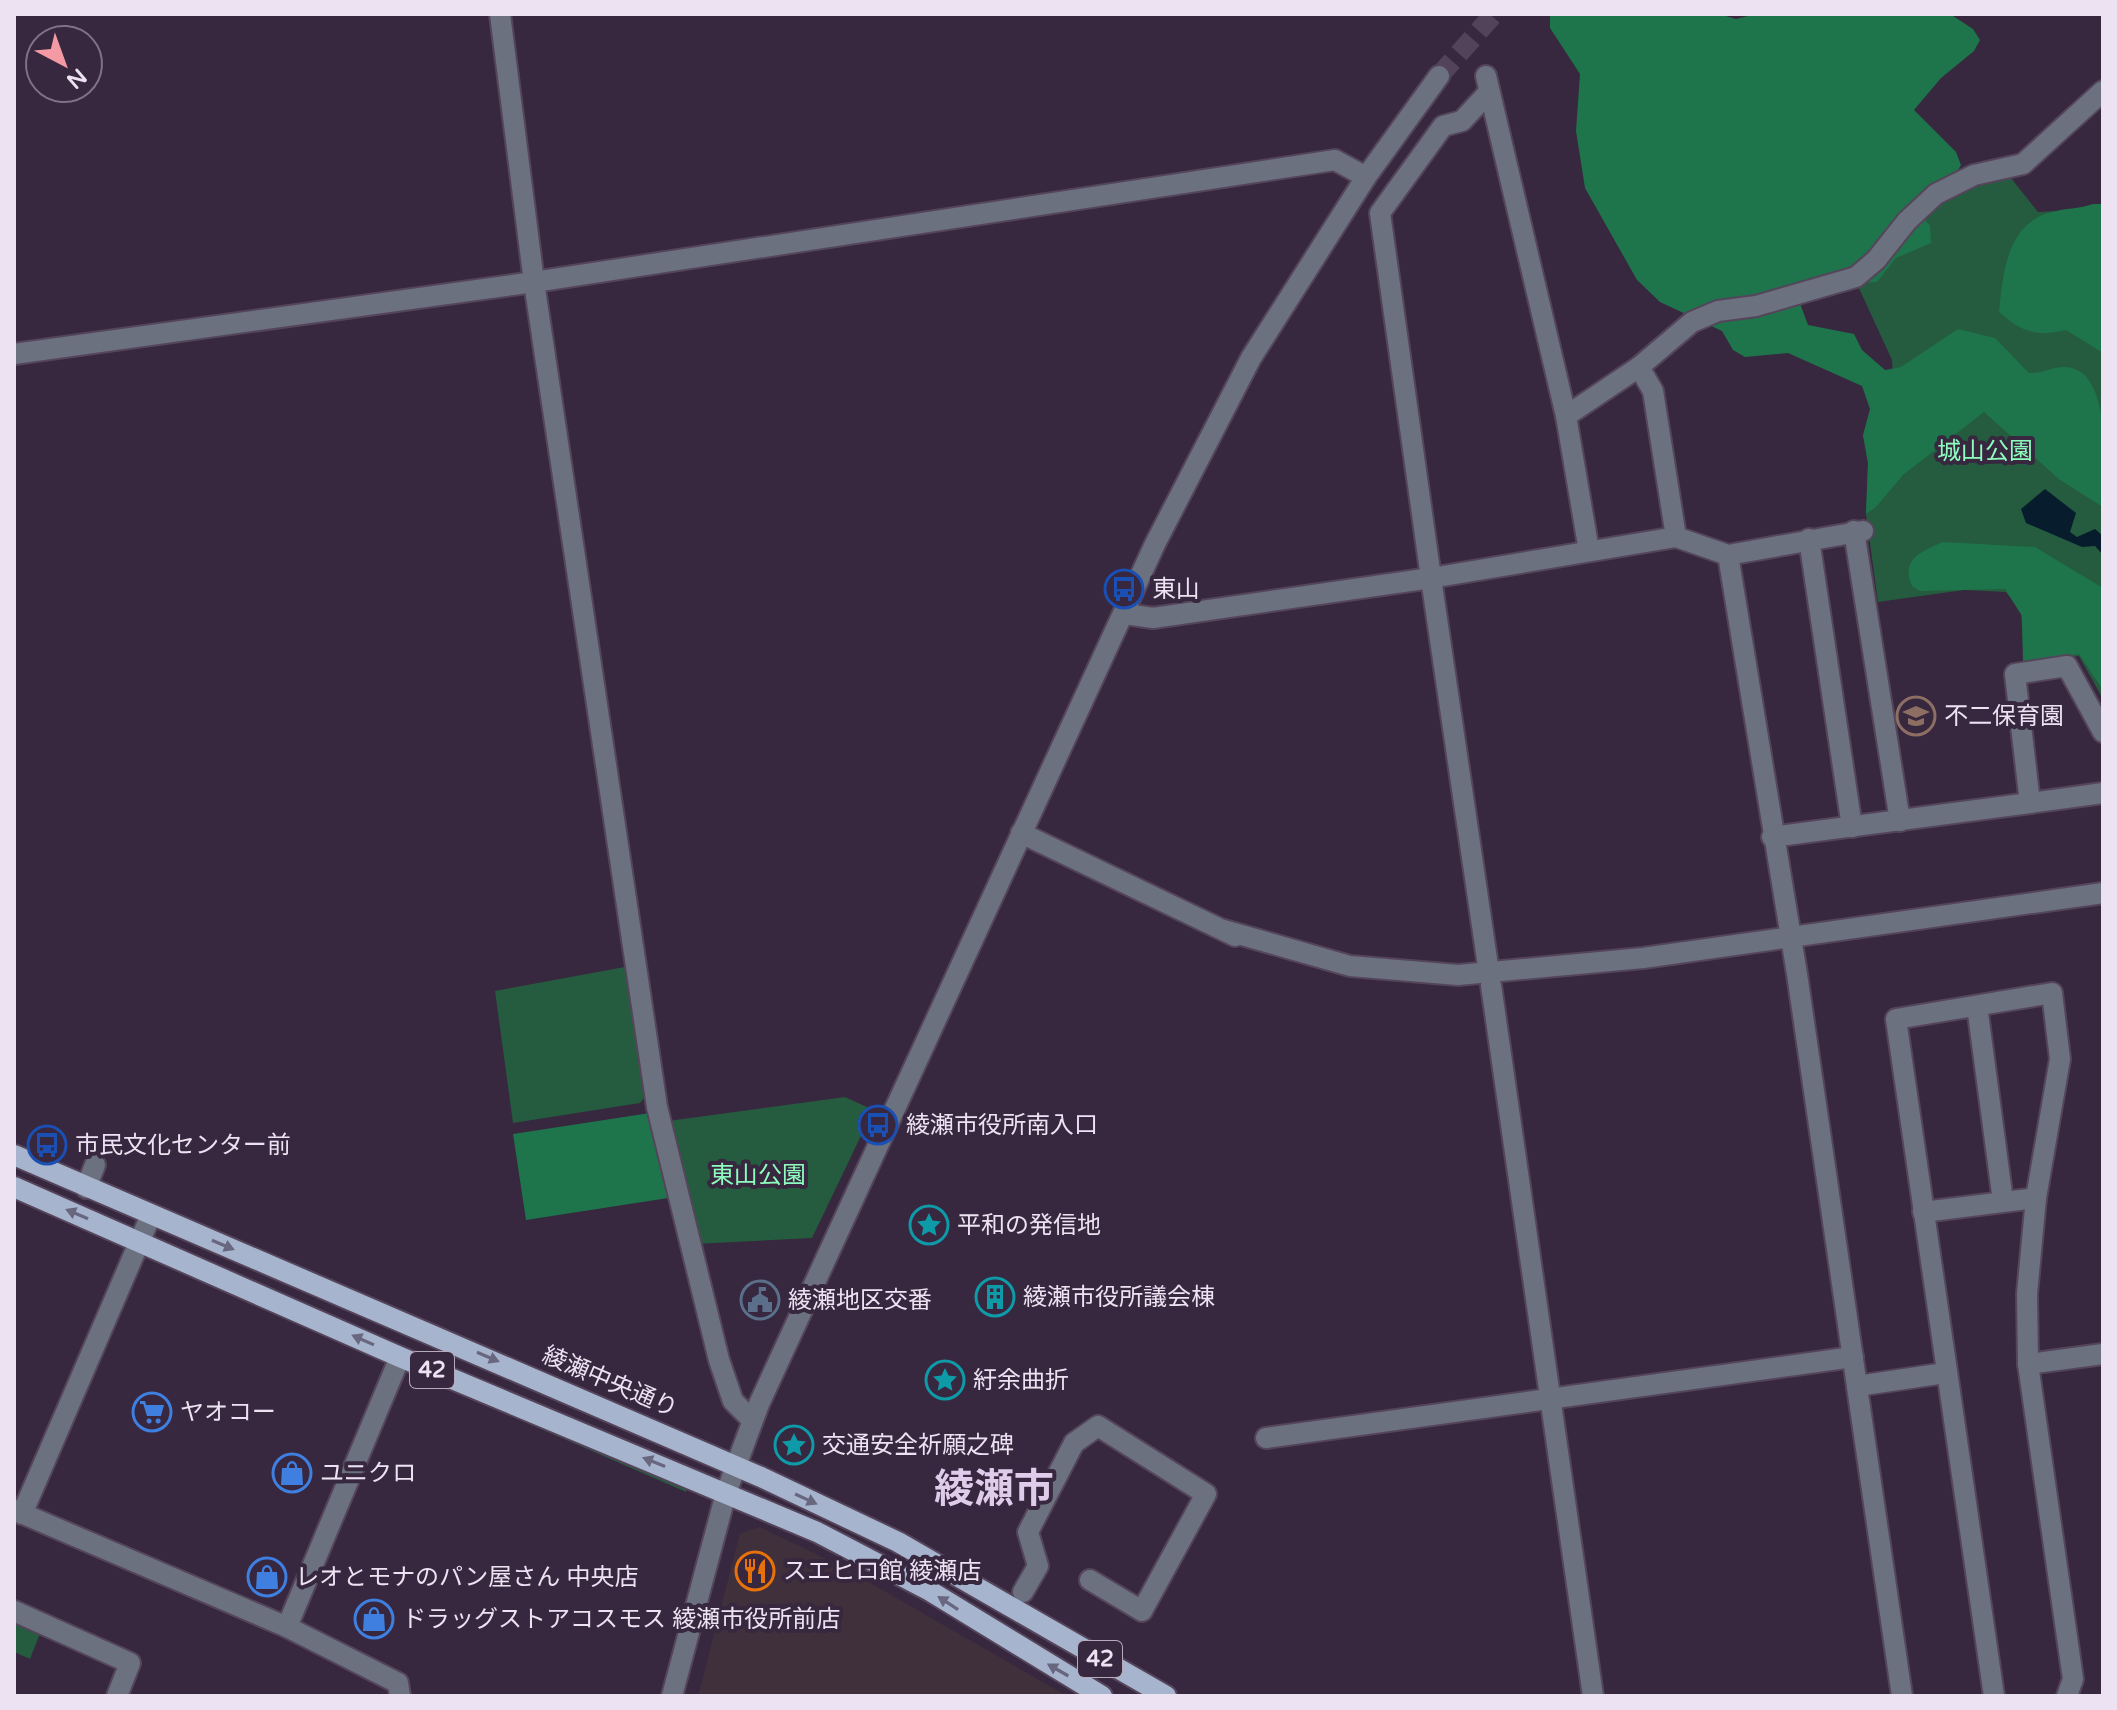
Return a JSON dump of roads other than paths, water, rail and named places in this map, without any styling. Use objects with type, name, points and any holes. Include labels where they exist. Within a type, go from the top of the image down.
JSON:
[{"type":"main road","name":"綾瀬中央通り","points":[[14,1155],[736,1465],[898,1542],[1166,1696]]},
{"type":"main road","name":"42","points":[[14,1187],[400,1357],[817,1532],[888,1569],[1102,1696]]},
{"type":"street","points":[[500,14],[534,282],[657,1107],[719,1360],[733,1401],[756,1412]]},
{"type":"street","points":[[672,1696],[726,1493],[756,1412],[1155,544],[1251,358],[1366,177],[1439,76]]},
{"type":"street","points":[[1589,551],[1566,416],[1487,84],[1462,121],[1443,126],[1380,213],[1593,1696]]},
{"type":"street","points":[[1566,416],[1639,367],[1692,322],[1718,311],[1756,306],[1856,277],[1876,260],[1907,221],[1936,194],[1974,175],[2023,164],[2103,91]]},
{"type":"street","points":[[14,354],[534,282],[1335,160],[1366,177]]},
{"type":"street","points":[[1639,367],[1653,391],[1676,537]]},
{"type":"street","points":[[1125,614],[1153,618],[1431,578],[1676,537],[1728,555],[1858,531],[1900,821]]},
{"type":"street","points":[[1809,539],[1852,827]]},
{"type":"street","points":[[1728,555],[1791,938],[1902,1696]]},
{"type":"street","points":[[2030,803],[2015,674],[2067,666],[2103,732]]},
{"type":"street","points":[[1772,837],[2103,793]]},
{"type":"street","points":[[1021,833],[1286,962],[1348,979],[1419,986],[1578,973],[1643,958],[2103,893]]},
{"type":"street","points":[[1994,1696],[1896,1019],[2052,993],[2060,1059],[2036,1198],[2027,1294],[2028,1364],[2073,1679],[2067,1696]]},
{"type":"street","points":[[1977,1006],[2003,1201]]},
{"type":"street","points":[[86,1188],[95,1165]]},
{"type":"street","points":[[1923,1212],[2036,1198]]},
{"type":"street","points":[[151,1215],[18,1512],[287,1627],[398,1683],[400,1696]]},
{"type":"street","points":[[2028,1364],[2103,1354]]},
{"type":"street","points":[[287,1627],[400,1357]]},
{"type":"street","points":[[1266,1438],[1853,1357]]},
{"type":"street","points":[[1857,1386],[1945,1373]]},
{"type":"street","points":[[1023,1592],[1038,1566],[1028,1532],[1074,1443],[1098,1426],[1206,1494],[1142,1611],[1090,1580]]},
{"type":"street","points":[[14,1611],[130,1663],[117,1696]]},
{"type":"water","points":[[2045,489],[2076,513],[2070,532],[2077,537],[2095,529],[2103,536],[2103,555],[2095,546],[2082,547],[2026,523],[2021,509]]},
{"type":"tunnel","points":[[1439,76],[1494,14]]},
{"type":"place","name":"東山","points":[[1124,589]]},
{"type":"place","name":"不二保育園","points":[[1916,716]]},
{"type":"place","name":"綾瀬市役所南入口","points":[[878,1125]]},
{"type":"place","name":"市民文化センター前","points":[[47,1145]]},
{"type":"place","name":"平和の発信地","points":[[929,1225]]},
{"type":"place","name":"綾瀬市役所議会棟","points":[[995,1297]]},
{"type":"place","name":"綾瀬地区交番","points":[[760,1300]]},
{"type":"place","name":"紆余曲折","points":[[945,1380]]},
{"type":"place","name":"ヤオコー","points":[[152,1412]]},
{"type":"place","name":"交通安全祈願之碑","points":[[794,1445]]},
{"type":"place","name":"ユニクロ","points":[[292,1473]]},
{"type":"place","name":"スエヒロ館 綾瀬店","points":[[755,1571]]},
{"type":"place","name":"レオとモナのパン屋さん 中央店","points":[[267,1577]]},
{"type":"place","name":"ドラッグストアコスモス 綾瀬市役所前店","points":[[374,1619]]},
{"type":"district","name":"綾瀬市","points":[[994,1489]]},
{"type":"park label","name":"城山公園","points":[[1985,451]]},
{"type":"park label","name":"東山公園","points":[[758,1175]]}]
